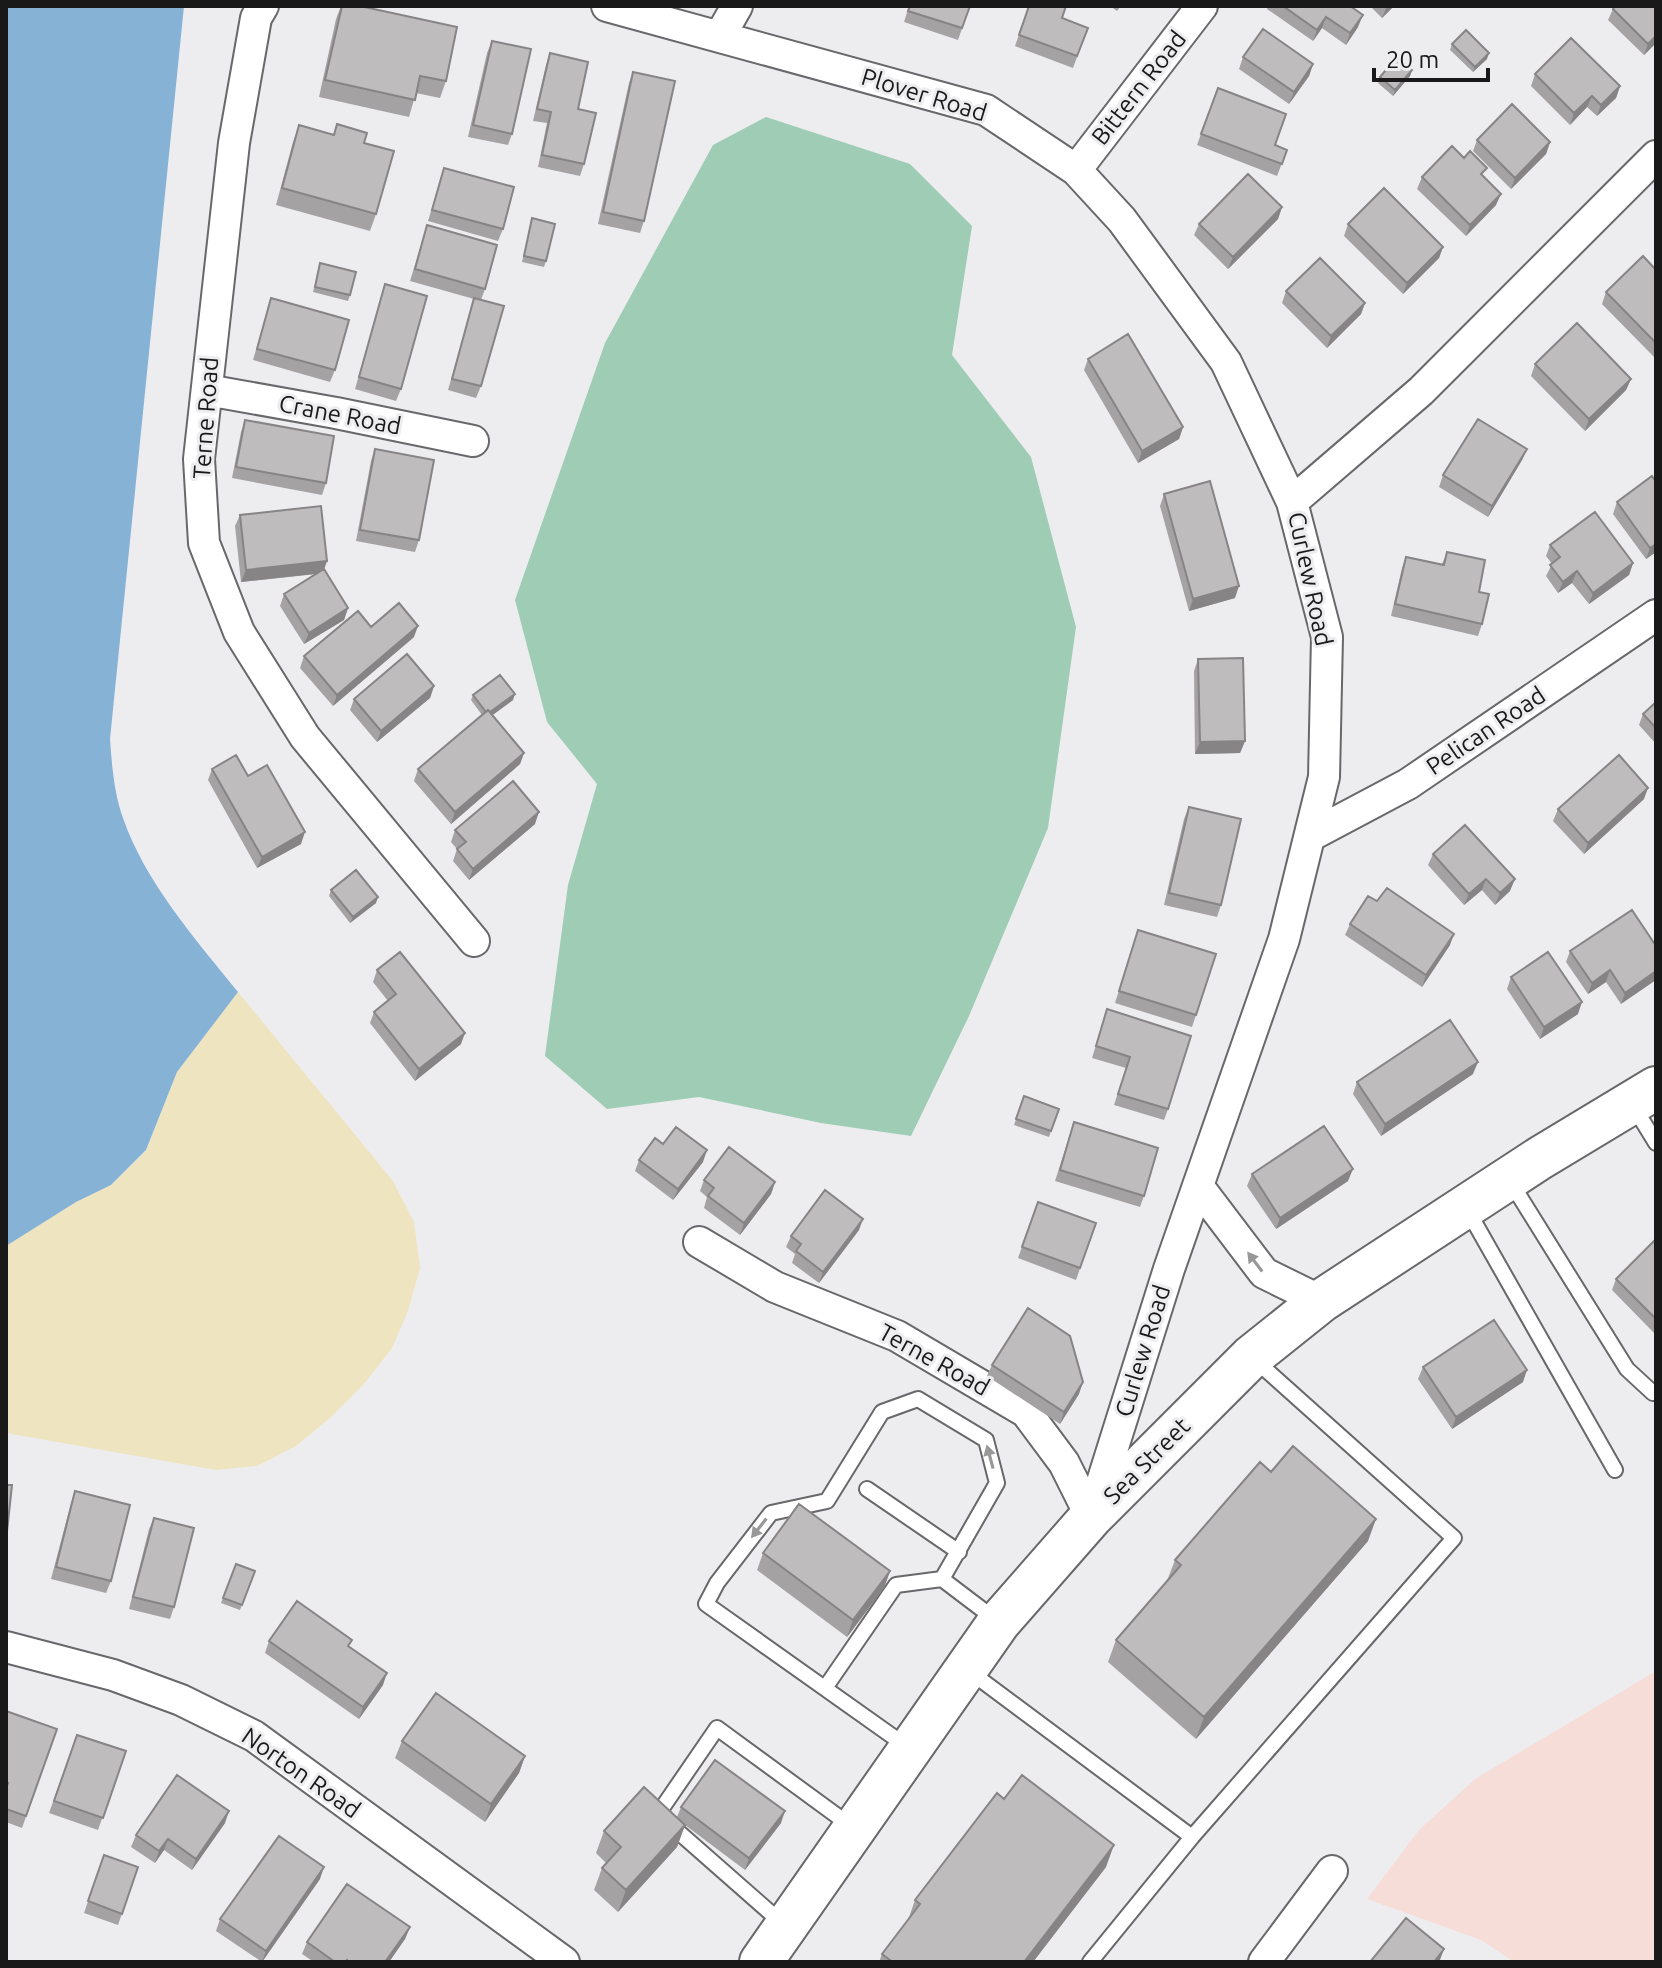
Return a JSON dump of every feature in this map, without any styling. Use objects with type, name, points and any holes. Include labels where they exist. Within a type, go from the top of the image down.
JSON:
[{"type":"main road","name":"Sea Street","points":[[761,1962],[999,1622],[1091,1517],[1251,1357],[1321,1301],[1508,1178],[1644,1095]]},
{"type":"street","name":"Terne Road","points":[[263,6],[256,18],[234,143],[199,459],[204,543],[239,632],[305,737],[474,941]]},
{"type":"street","name":"Plover Road","points":[[607,6],[986,110],[1076,170],[1122,220],[1226,362],[1292,502]]},
{"type":"street","points":[[720,36],[737,6]]},
{"type":"street","name":"Bittern Road","points":[[1076,170],[1202,6]]},
{"type":"street","name":"Curlew Road","points":[[1091,1517],[1169,1269],[1284,939],[1324,777],[1327,637],[1292,502],[1421,391],[1656,156]]},
{"type":"street","name":"Crane Road","points":[[207,390],[473,441]]},
{"type":"street","name":"Pelican Road","points":[[1310,836],[1408,784],[1656,615]]},
{"type":"street","points":[[1198,1186],[1264,1273],[1321,1301]]},
{"type":"street","name":"Terne Road","points":[[699,1242],[775,1287],[897,1336],[1026,1412],[1064,1463],[1091,1517]]},
{"type":"street","name":"Norton Road","points":[[6,1647],[113,1675],[181,1700],[254,1736],[564,1962]]},
{"type":"street","points":[[1264,1962],[1332,1871]]},
{"type":"lane","points":[[1644,1095],[1656,1143]]},
{"type":"lane","points":[[1508,1178],[1627,1369],[1653,1393],[1656,1392]]},
{"type":"lane","points":[[1466,1207],[1615,1470]]},
{"type":"lane","points":[[1090,1962],[1192,1837],[1454,1538],[1251,1357]]},
{"type":"lane","points":[[911,1749],[706,1604],[717,1583],[771,1513],[827,1501],[882,1412],[918,1399],[986,1440],[997,1483],[942,1579]]},
{"type":"lane","points":[[867,1489],[959,1552]]},
{"type":"lane","points":[[825,1688],[896,1585],[942,1579],[999,1622]]},
{"type":"lane","points":[[966,1668],[1192,1837]]},
{"type":"lane","points":[[786,1927],[658,1814],[717,1728],[855,1828]]},
{"type":"shaded area","points":[[1656,1671],[1656,1962],[1514,1962],[1481,1940],[1367,1899],[1419,1830],[1475,1779]]},
{"type":"green space","points":[[766,117],[910,164],[972,226],[952,355],[1031,457],[1076,627],[1048,828],[969,1016],[911,1136],[821,1123],[699,1097],[607,1109],[545,1056],[568,885],[597,784],[547,722],[515,600],[605,343],[713,145]]},
{"type":"sand","points":[[238,992],[393,1181],[414,1222],[420,1268],[408,1311],[392,1348],[364,1384],[330,1418],[296,1446],[257,1466],[216,1470],[6,1433],[6,1246],[76,1202],[111,1185],[146,1151],[177,1072]]},
{"type":"water","points":[[6,6],[184,6],[110,739],[117,799],[144,865],[173,910],[238,992],[177,1072],[146,1150],[111,1185],[76,1202],[6,1246]]},
{"type":"building","points":[[342,6],[360,6],[457,27],[446,81],[420,76],[415,100],[325,80]]},
{"type":"building","points":[[910,6],[970,6],[962,28],[908,11]]},
{"type":"building","points":[[1029,6],[1066,6],[1062,18],[1088,28],[1077,56],[1019,35]]},
{"type":"building","points":[[1283,6],[1350,6],[1363,15],[1350,33],[1326,17],[1317,30]]},
{"type":"building","points":[[1615,6],[1656,6],[1656,36],[1648,44],[1613,9]]},
{"type":"building","points":[[1263,29],[1313,64],[1294,92],[1243,57]]},
{"type":"building","points":[[1466,30],[1489,53],[1475,67],[1452,44]]},
{"type":"building","points":[[1571,38],[1620,86],[1601,105],[1592,96],[1574,113],[1535,74]]},
{"type":"building","points":[[492,41],[531,49],[512,134],[473,125]]},
{"type":"building","points":[[550,53],[588,62],[578,109],[596,113],[584,164],[542,155],[551,112],[537,109]]},
{"type":"building","points":[[1397,57],[1412,70],[1395,90],[1380,77]]},
{"type":"building","points":[[633,72],[675,81],[644,221],[603,212]]},
{"type":"building","points":[[1218,88],[1286,114],[1275,145],[1287,150],[1282,164],[1201,134]]},
{"type":"building","points":[[1512,104],[1550,142],[1515,178],[1477,140]]},
{"type":"building","points":[[337,124],[367,133],[364,143],[394,151],[376,214],[282,188],[299,125],[334,135]]},
{"type":"building","points":[[1452,146],[1464,158],[1470,151],[1487,168],[1481,174],[1501,194],[1470,225],[1422,177]]},
{"type":"building","points":[[444,168],[514,187],[503,229],[432,210]]},
{"type":"building","points":[[1248,174],[1282,207],[1233,257],[1199,224]]},
{"type":"building","points":[[1384,188],[1443,247],[1407,283],[1348,224]]},
{"type":"building","points":[[532,218],[555,224],[546,261],[524,256]]},
{"type":"building","points":[[427,225],[497,245],[485,289],[415,269]]},
{"type":"building","points":[[1643,256],[1656,270],[1656,343],[1606,292]]},
{"type":"building","points":[[1320,258],[1365,303],[1331,336],[1286,291]]},
{"type":"building","points":[[320,263],[356,272],[350,295],[315,287]]},
{"type":"building","points":[[385,284],[427,296],[401,389],[359,377]]},
{"type":"building","points":[[271,298],[349,320],[335,370],[257,349]]},
{"type":"building","points":[[474,298],[504,306],[481,386],[452,379]]},
{"type":"building","points":[[1577,323],[1631,379],[1589,419],[1535,364]]},
{"type":"building","points":[[1128,334],[1183,427],[1142,451],[1088,359]]},
{"type":"building","points":[[1478,419],[1527,449],[1492,506],[1443,475]]},
{"type":"building","points":[[245,420],[334,436],[326,483],[236,467]]},
{"type":"building","points":[[375,449],[434,460],[419,540],[360,530]]},
{"type":"building","points":[[1652,476],[1656,482],[1656,544],[1650,548],[1617,502]]},
{"type":"building","points":[[1210,481],[1239,586],[1193,599],[1164,494]]},
{"type":"building","points":[[321,506],[327,561],[246,570],[240,515]]},
{"type":"building","points":[[1595,512],[1633,563],[1593,593],[1577,571],[1563,582],[1550,565],[1560,557],[1550,545]]},
{"type":"building","points":[[1447,552],[1485,560],[1479,592],[1489,594],[1482,624],[1395,604],[1406,557],[1444,565]]},
{"type":"building","points":[[324,569],[348,608],[309,633],[284,594]]},
{"type":"building","points":[[399,603],[418,626],[337,695],[304,656],[358,611],[371,627]]},
{"type":"building","points":[[407,654],[434,686],[381,731],[354,699]]},
{"type":"building","points":[[1243,658],[1245,741],[1200,742],[1198,659]]},
{"type":"building","points":[[500,675],[515,694],[486,712],[473,695]]},
{"type":"building","points":[[1656,702],[1656,728],[1643,714]]},
{"type":"building","points":[[488,710],[524,753],[455,812],[418,769]]},
{"type":"building","points":[[236,755],[248,776],[267,765],[305,832],[262,857],[212,769]]},
{"type":"building","points":[[1619,755],[1648,788],[1588,843],[1558,809]]},
{"type":"building","points":[[513,781],[539,812],[473,869],[457,849],[466,842],[455,830]]},
{"type":"building","points":[[1189,807],[1241,819],[1221,905],[1169,893]]},
{"type":"building","points":[[1465,825],[1515,879],[1500,893],[1486,879],[1469,894],[1433,854]]},
{"type":"building","points":[[356,870],[378,897],[353,917],[331,890]]},
{"type":"building","points":[[1387,888],[1454,934],[1426,975],[1350,924],[1368,896],[1377,901]]},
{"type":"building","points":[[1632,910],[1656,946],[1656,971],[1625,993],[1610,970],[1592,983],[1570,951]]},
{"type":"building","points":[[1138,930],[1216,954],[1196,1015],[1119,991]]},
{"type":"building","points":[[400,952],[465,1033],[419,1069],[374,1012],[396,994],[377,970]]},
{"type":"building","points":[[1548,952],[1582,1002],[1544,1027],[1511,977]]},
{"type":"building","points":[[1107,1009],[1191,1036],[1168,1109],[1118,1094],[1130,1057],[1096,1046]]},
{"type":"building","points":[[1450,1020],[1478,1062],[1385,1124],[1357,1082]]},
{"type":"building","points":[[1024,1096],[1059,1109],[1051,1131],[1016,1119]]},
{"type":"building","points":[[1074,1122],[1158,1148],[1144,1196],[1060,1170]]},
{"type":"building","points":[[1324,1126],[1353,1169],[1280,1218],[1252,1174]]},
{"type":"building","points":[[676,1127],[707,1150],[678,1189],[639,1160],[655,1138],[663,1144]]},
{"type":"building","points":[[729,1147],[775,1182],[744,1223],[708,1196],[714,1188],[704,1180]]},
{"type":"building","points":[[825,1190],[863,1219],[823,1272],[796,1251],[801,1244],[791,1236]]},
{"type":"building","points":[[1038,1202],[1096,1223],[1080,1268],[1022,1247]]},
{"type":"building","points":[[1656,1239],[1656,1319],[1616,1279]]},
{"type":"building","points":[[1028,1308],[1070,1336],[1083,1382],[1064,1412],[992,1365]]},
{"type":"building","points":[[1494,1320],[1527,1370],[1456,1417],[1423,1367]]},
{"type":"building","points":[[1293,1446],[1376,1519],[1204,1717],[1116,1640],[1181,1565],[1175,1560],[1260,1462],[1271,1472]]},
{"type":"building","points":[[6,1485],[12,1485],[6,1541]]},
{"type":"building","points":[[75,1491],[130,1505],[111,1581],[56,1567]]},
{"type":"building","points":[[799,1504],[890,1571],[853,1620],[763,1553]]},
{"type":"building","points":[[154,1518],[194,1528],[174,1607],[133,1597]]},
{"type":"building","points":[[236,1564],[255,1571],[242,1605],[223,1598]]},
{"type":"building","points":[[297,1601],[352,1640],[348,1646],[387,1673],[363,1707],[269,1641]]},
{"type":"building","points":[[436,1693],[525,1756],[491,1804],[402,1741]]},
{"type":"building","points":[[6,1711],[57,1729],[26,1816],[6,1809]]},
{"type":"building","points":[[77,1735],[126,1751],[103,1818],[54,1801]]},
{"type":"building","points":[[715,1760],[785,1811],[749,1858],[681,1807]]},
{"type":"building","points":[[177,1775],[229,1811],[196,1859],[168,1839],[159,1851],[136,1835]]},
{"type":"building","points":[[1022,1775],[1114,1845],[1024,1962],[888,1962],[890,1960],[882,1954],[920,1904],[915,1900],[997,1793],[1004,1799]]},
{"type":"building","points":[[644,1787],[685,1825],[626,1890],[602,1868],[621,1847],[604,1831]]},
{"type":"building","points":[[279,1836],[324,1867],[266,1951],[220,1919]]},
{"type":"building","points":[[104,1855],[138,1867],[122,1914],[88,1901]]},
{"type":"building","points":[[347,1884],[410,1927],[385,1962],[335,1962],[307,1942]]},
{"type":"building","points":[[1406,1918],[1444,1949],[1434,1962],[1370,1962]]}]
